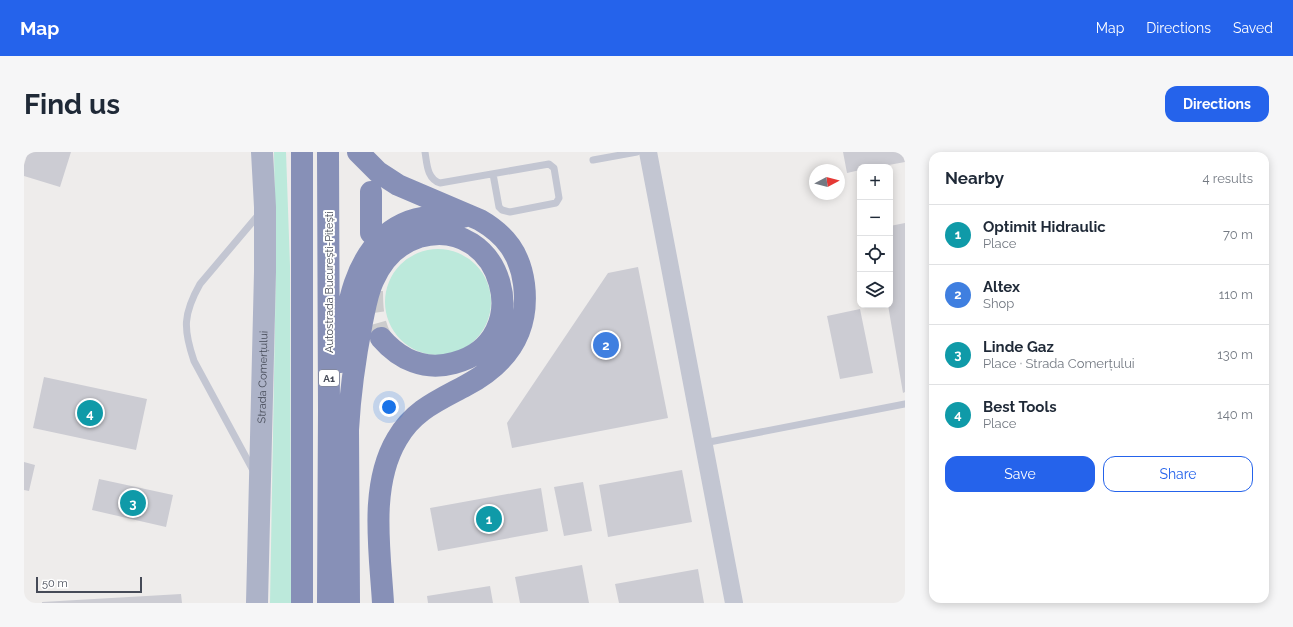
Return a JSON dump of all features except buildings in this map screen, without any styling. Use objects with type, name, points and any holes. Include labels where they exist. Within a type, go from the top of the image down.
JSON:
[{"type":"highway","points":[[302,152],[302,603]]},
{"type":"highway","name":"Autostrada București-Pitești","points":[[328,152],[328,603]]},
{"type":"highway","points":[[358,152],[378,172],[398,185],[491,226],[504,238],[512,249],[523,278],[526,298],[524,318],[518,336],[510,350],[497,365],[480,377],[434,402],[419,412],[406,426],[390,452],[381,482],[379,512],[383,603]]},
{"type":"highway","points":[[371,192],[371,233]]},
{"type":"highway","points":[[338,603],[340,368],[342,344],[348,310],[357,275],[366,257],[377,242],[387,233],[403,224],[421,218],[435,216],[449,216],[480,220]]},
{"type":"highway","points":[[349,603],[348,430],[354,368],[367,297],[372,282],[391,253],[400,245],[422,236],[443,235],[463,239],[481,250],[489,259],[499,279],[502,289],[502,311],[500,323],[494,334],[478,353],[468,358],[445,365],[432,366],[418,364],[406,359],[396,352],[381,338]]},
{"type":"main road","name":"Strada Comerțului","points":[[257,603],[265,207],[262,152]]},
{"type":"street","points":[[648,152],[734,603]]},
{"type":"lane","points":[[425,152],[431,177],[437,182],[444,183],[493,174],[549,164],[554,168],[559,198],[556,203],[510,212],[506,211],[499,207],[493,174]]},
{"type":"lane","points":[[593,160],[637,152]]},
{"type":"lane","points":[[260,486],[250,464],[194,361],[187,343],[186,324],[188,311],[200,284],[265,207]]},
{"type":"lane","points":[[703,443],[905,404]]},
{"type":"green space","points":[[274,152],[286,152],[290,266],[291,603],[270,603],[276,266]]},
{"type":"green space","points":[[438,249],[458,253],[476,264],[487,282],[491,302],[487,322],[476,340],[458,351],[438,355],[418,351],[400,340],[389,322],[385,302],[389,282],[400,264],[418,253]]},
{"type":"tunnel","points":[[372,291],[372,303],[376,327],[381,338]]},
{"type":"place","name":"Altex","points":[[606,345]]},
{"type":"place","name":"Best Tools","points":[[90,413]]},
{"type":"place","name":"Linde Gaz","points":[[133,503]]},
{"type":"place","name":"Optimit Hidraulic","points":[[489,519]]}]
